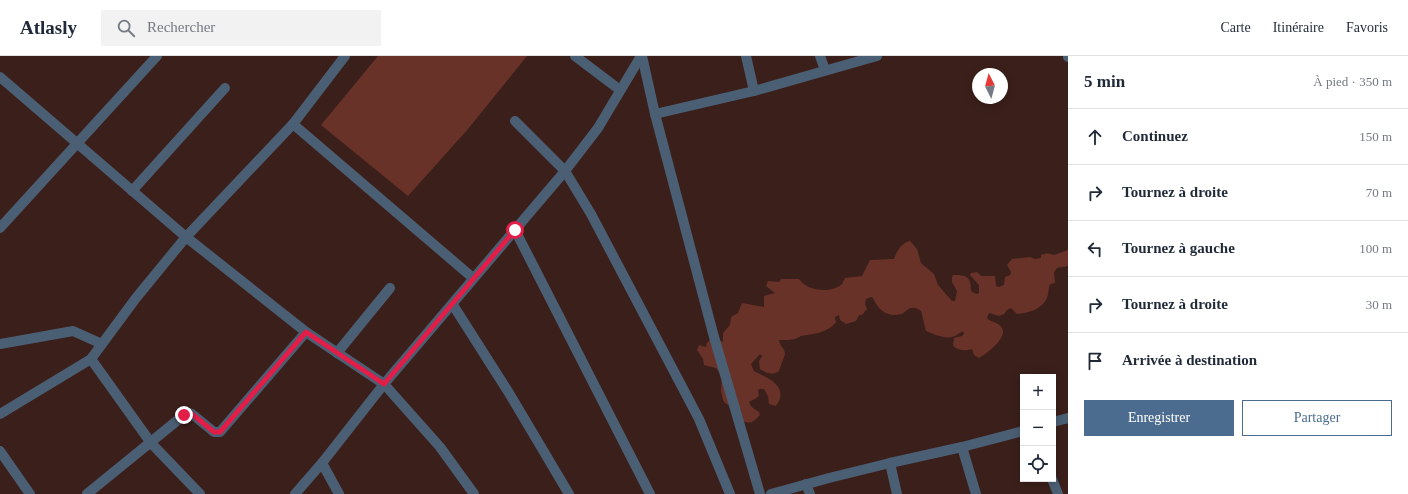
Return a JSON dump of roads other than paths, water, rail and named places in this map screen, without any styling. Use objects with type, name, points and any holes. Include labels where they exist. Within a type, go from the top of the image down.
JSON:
[{"type":"street","points":[[0,228],[157,56]]},
{"type":"street","points":[[0,414],[91,359],[136,298],[186,237],[293,124],[345,56]]},
{"type":"street","points":[[575,56],[620,90]]},
{"type":"street","points":[[295,494],[322,463],[384,384],[453,305],[474,278],[565,171],[598,128],[641,56]]},
{"type":"street","points":[[641,56],[714,338],[760,494]]},
{"type":"street","points":[[746,56],[754,91]]},
{"type":"street","points":[[820,56],[825,70]]},
{"type":"street","points":[[655,114],[754,91],[877,56]]},
{"type":"street","points":[[0,77],[186,237],[306,332],[384,384],[440,447],[474,494]]},
{"type":"street","points":[[132,191],[225,88]]},
{"type":"street","points":[[515,121],[565,171],[591,214],[699,419],[730,494]]},
{"type":"street","points":[[293,124],[474,278]]},
{"type":"street","points":[[515,230],[650,494]]},
{"type":"street","points":[[336,353],[390,288]]},
{"type":"street","points":[[453,305],[509,393],[569,494]]},
{"type":"street","points":[[0,344],[73,331],[102,344]]},
{"type":"street","points":[[87,494],[184,415],[189,413],[192,414],[214,432],[220,432],[306,332]]},
{"type":"street","points":[[91,359],[151,443],[200,494]]},
{"type":"street","points":[[1056,421],[1068,418]]},
{"type":"street","points":[[771,494],[808,489],[890,463],[962,447],[1020,432]]},
{"type":"street","points":[[962,447],[976,494]]},
{"type":"street","points":[[0,451],[30,494]]},
{"type":"street","points":[[322,463],[339,494]]},
{"type":"street","points":[[890,463],[897,494]]},
{"type":"street","points":[[1053,482],[1058,494]]}]
